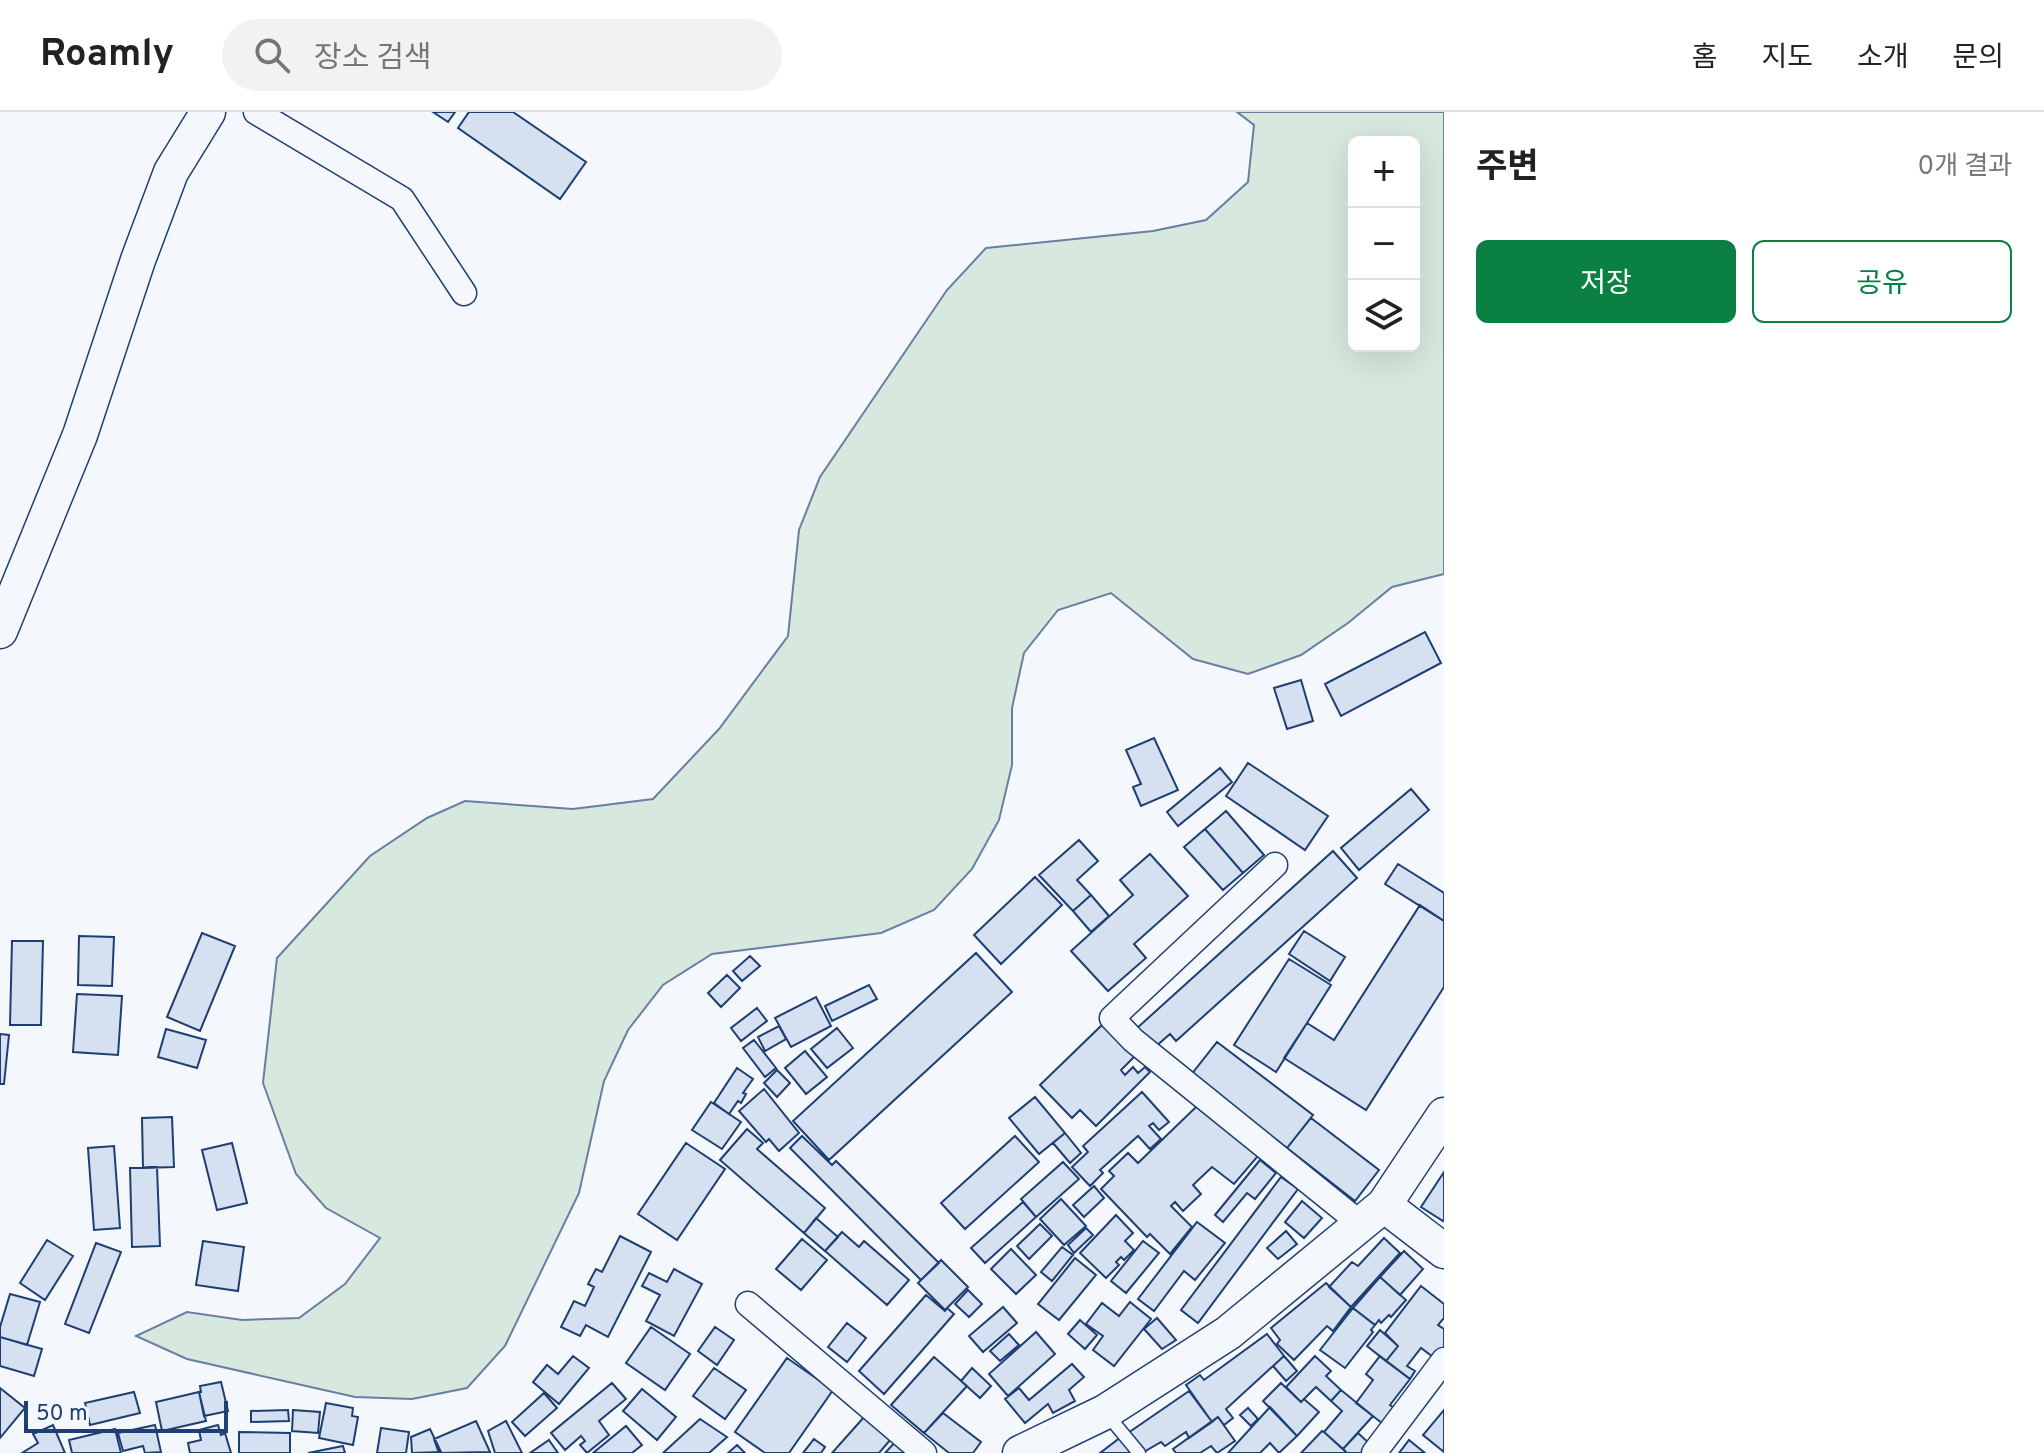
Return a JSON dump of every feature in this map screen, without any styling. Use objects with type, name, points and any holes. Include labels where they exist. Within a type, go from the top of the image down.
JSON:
[{"type":"street","points":[[0,631],[80,435],[138,260],[171,172],[208,112]]},
{"type":"street","points":[[256,112],[402,199],[464,293]]},
{"type":"street","points":[[1275,865],[1112,1018],[1133,1040],[1372,1214],[1444,1251]]},
{"type":"street","points":[[1020,1453],[1105,1412],[1228,1333],[1372,1214],[1444,1115]]},
{"type":"street","points":[[748,1304],[924,1453]]},
{"type":"street","points":[[1374,1453],[1444,1360]]},
{"type":"lane","points":[[1105,1412],[1139,1453]]},
{"type":"shaded area","points":[[1237,112],[1444,112],[1444,574],[1392,587],[1348,623],[1301,655],[1248,674],[1193,659],[1111,593],[1058,610],[1024,653],[1012,708],[1012,765],[999,820],[972,869],[934,910],[881,933],[712,954],[663,985],[628,1030],[604,1081],[579,1193],[505,1346],[467,1388],[412,1399],[355,1397],[187,1359],[136,1336],[187,1312],[242,1320],[299,1318],[345,1284],[380,1238],[326,1208],[296,1174],[263,1083],[277,958],[370,856],[427,818],[465,801],[573,809],[653,799],[719,729],[788,636],[799,530],[820,477],[947,290],[986,248],[1153,231],[1206,220],[1248,182],[1254,125]]},
{"type":"building","points":[[433,112],[455,112],[448,122]]},
{"type":"building","points":[[469,112],[513,112],[586,162],[560,199],[458,128]]},
{"type":"building","points":[[1425,632],[1441,663],[1341,716],[1325,684]]},
{"type":"building","points":[[1301,680],[1313,721],[1287,729],[1274,688]]},
{"type":"building","points":[[1154,738],[1178,790],[1141,806],[1133,787],[1141,784],[1126,750]]},
{"type":"building","points":[[1248,763],[1328,816],[1305,850],[1226,796]]},
{"type":"building","points":[[1220,768],[1232,782],[1178,826],[1167,812]]},
{"type":"building","points":[[1411,789],[1429,810],[1359,870],[1341,848]]},
{"type":"building","points":[[1226,811],[1264,855],[1243,873],[1205,829]]},
{"type":"building","points":[[1205,829],[1243,873],[1223,890],[1184,847]]},
{"type":"building","points":[[1079,840],[1098,861],[1077,880],[1091,895],[1073,911],[1039,875]]},
{"type":"building","points":[[1333,851],[1357,878],[1176,1041],[1170,1034],[1154,1048],[1136,1029]]},
{"type":"building","points":[[1150,854],[1188,896],[1134,944],[1146,958],[1108,991],[1071,951],[1133,895],[1120,880]]},
{"type":"building","points":[[1398,864],[1444,893],[1444,921],[1385,884]]},
{"type":"building","points":[[1035,877],[1062,905],[1001,964],[974,935]]},
{"type":"building","points":[[1091,895],[1109,916],[1091,932],[1073,911]]},
{"type":"building","points":[[1420,905],[1444,921],[1444,987],[1366,1110],[1284,1058],[1307,1023],[1334,1040]]},
{"type":"building","points":[[1304,931],[1345,957],[1330,981],[1289,954]]},
{"type":"building","points":[[202,933],[235,946],[200,1031],[167,1017]]},
{"type":"building","points":[[79,936],[114,937],[112,986],[78,985]]},
{"type":"building","points":[[12,941],[43,941],[41,1025],[10,1025]]},
{"type":"building","points":[[976,953],[1012,992],[829,1160],[793,1121]]},
{"type":"building","points":[[750,956],[760,966],[742,981],[733,971]]},
{"type":"building","points":[[1289,959],[1331,985],[1276,1072],[1234,1045]]},
{"type":"building","points":[[727,975],[740,988],[721,1007],[708,993]]},
{"type":"building","points":[[869,985],[877,999],[832,1021],[825,1006]]},
{"type":"building","points":[[77,994],[122,996],[118,1055],[73,1052]]},
{"type":"building","points":[[816,997],[831,1026],[791,1047],[775,1018]]},
{"type":"building","points":[[757,1008],[767,1021],[741,1041],[731,1028]]},
{"type":"building","points":[[1103,1024],[1135,1056],[1121,1070],[1125,1075],[1133,1067],[1138,1073],[1145,1067],[1150,1072],[1096,1126],[1080,1110],[1072,1118],[1040,1085]]},
{"type":"building","points":[[779,1026],[786,1039],[765,1051],[758,1037]]},
{"type":"building","points":[[837,1028],[853,1048],[827,1068],[811,1049]]},
{"type":"building","points":[[166,1029],[206,1040],[197,1068],[158,1057]]},
{"type":"building","points":[[0,1034],[9,1035],[4,1084],[0,1084]]},
{"type":"building","points":[[754,1040],[776,1068],[765,1077],[743,1048]]},
{"type":"building","points":[[1217,1042],[1313,1115],[1287,1148],[1191,1075]]},
{"type":"building","points":[[805,1051],[827,1077],[806,1094],[785,1068]]},
{"type":"building","points":[[737,1068],[753,1079],[743,1093],[746,1094],[741,1103],[738,1101],[729,1114],[714,1103]]},
{"type":"building","points":[[777,1070],[790,1083],[777,1097],[764,1083]]},
{"type":"building","points":[[764,1089],[799,1133],[779,1151],[769,1139],[766,1142],[739,1111]]},
{"type":"building","points":[[1142,1092],[1169,1122],[1159,1130],[1153,1123],[1149,1126],[1161,1139],[1150,1149],[1138,1136],[1100,1170],[1103,1173],[1090,1186],[1072,1167],[1088,1152],[1083,1146]]},
{"type":"building","points":[[1035,1097],[1065,1133],[1039,1154],[1009,1118]]},
{"type":"building","points":[[711,1102],[741,1122],[722,1149],[692,1130]]},
{"type":"building","points":[[1197,1106],[1258,1156],[1234,1184],[1212,1167],[1193,1185],[1201,1194],[1183,1211],[1175,1202],[1171,1206],[1192,1227],[1170,1254],[1150,1234],[1147,1237],[1101,1189],[1114,1176],[1109,1171],[1128,1153],[1138,1163]]},
{"type":"building","points":[[172,1117],[174,1167],[143,1168],[142,1118]]},
{"type":"building","points":[[1311,1118],[1379,1170],[1355,1201],[1287,1148]]},
{"type":"building","points":[[747,1129],[763,1143],[757,1149],[825,1208],[804,1233],[720,1160]]},
{"type":"building","points":[[1065,1133],[1081,1153],[1070,1163],[1053,1143]]},
{"type":"building","points":[[802,1136],[832,1165],[836,1161],[939,1263],[921,1280],[790,1148]]},
{"type":"building","points":[[1015,1136],[1039,1162],[965,1229],[941,1203]]},
{"type":"building","points":[[232,1143],[247,1203],[217,1210],[202,1150]]},
{"type":"building","points":[[686,1143],[725,1169],[677,1240],[638,1214]]},
{"type":"building","points":[[114,1146],[120,1228],[94,1230],[88,1148]]},
{"type":"building","points":[[1260,1160],[1276,1173],[1255,1199],[1247,1193],[1223,1222],[1215,1215]]},
{"type":"building","points":[[1063,1162],[1079,1179],[1036,1217],[1021,1199]]},
{"type":"building","points":[[157,1167],[160,1246],[132,1247],[130,1168]]},
{"type":"building","points":[[1444,1172],[1444,1219],[1443,1221],[1421,1207]]},
{"type":"building","points":[[1281,1177],[1298,1189],[1198,1323],[1181,1310]]},
{"type":"building","points":[[1094,1186],[1104,1198],[1084,1217],[1073,1205]]},
{"type":"building","points":[[1061,1199],[1086,1226],[1064,1245],[1040,1219]]},
{"type":"building","points":[[1302,1201],[1322,1218],[1304,1238],[1285,1222]]},
{"type":"building","points":[[1023,1202],[1036,1217],[985,1263],[971,1248]]},
{"type":"building","points":[[1116,1215],[1133,1233],[1125,1241],[1134,1250],[1124,1260],[1121,1257],[1116,1262],[1119,1265],[1106,1278],[1080,1253]]},
{"type":"building","points":[[816,1218],[838,1237],[825,1251],[804,1233]]},
{"type":"building","points":[[1197,1222],[1225,1243],[1195,1280],[1184,1271],[1154,1311],[1138,1299]]},
{"type":"building","points":[[1040,1224],[1052,1236],[1029,1259],[1017,1246]]},
{"type":"building","points":[[1086,1228],[1093,1235],[1074,1253],[1068,1245]]},
{"type":"building","points":[[1286,1231],[1297,1244],[1278,1259],[1267,1248]]},
{"type":"building","points":[[842,1232],[859,1247],[864,1241],[909,1280],[887,1305],[825,1251]]},
{"type":"building","points":[[620,1236],[651,1252],[608,1337],[586,1325],[580,1336],[561,1327],[574,1301],[585,1306],[594,1287],[588,1284],[596,1269],[602,1272]]},
{"type":"building","points":[[1384,1238],[1400,1253],[1351,1307],[1329,1287],[1352,1262],[1358,1266]]},
{"type":"building","points":[[802,1239],[827,1260],[801,1290],[776,1269]]},
{"type":"building","points":[[47,1240],[73,1256],[45,1300],[20,1283]]},
{"type":"building","points":[[203,1241],[244,1247],[238,1291],[196,1285]]},
{"type":"building","points":[[1143,1241],[1159,1253],[1126,1293],[1111,1281]]},
{"type":"building","points":[[96,1243],[121,1252],[89,1333],[65,1324]]},
{"type":"building","points":[[1062,1247],[1073,1255],[1052,1281],[1041,1272]]},
{"type":"building","points":[[1011,1249],[1036,1275],[1016,1294],[991,1269]]},
{"type":"building","points":[[1404,1251],[1423,1269],[1400,1295],[1380,1277]]},
{"type":"building","points":[[1075,1258],[1096,1275],[1059,1320],[1038,1304]]},
{"type":"building","points":[[941,1260],[968,1287],[945,1310],[918,1283]]},
{"type":"building","points":[[674,1269],[702,1284],[674,1336],[646,1321],[660,1295],[642,1286],[649,1273],[667,1282]]},
{"type":"building","points":[[1380,1277],[1406,1300],[1391,1317],[1389,1315],[1381,1323],[1379,1320],[1375,1325],[1353,1308]]},
{"type":"building","points":[[1326,1283],[1351,1307],[1333,1331],[1327,1326],[1294,1360],[1277,1344],[1280,1340],[1271,1328]]},
{"type":"building","points":[[1421,1286],[1444,1304],[1444,1318],[1438,1325],[1444,1329],[1444,1351],[1437,1360],[1421,1348],[1407,1366],[1415,1371],[1410,1379],[1386,1361],[1398,1346],[1385,1333]]},
{"type":"building","points":[[968,1290],[982,1304],[969,1317],[955,1304]]},
{"type":"building","points":[[10,1294],[40,1302],[27,1345],[0,1337]]},
{"type":"building","points":[[926,1295],[945,1311],[947,1308],[954,1314],[884,1394],[859,1371]]},
{"type":"building","points":[[1130,1302],[1151,1319],[1114,1366],[1093,1350],[1103,1336],[1086,1324],[1102,1303],[1119,1316]]},
{"type":"building","points":[[1003,1307],[1017,1323],[983,1352],[969,1336]]},
{"type":"building","points":[[1353,1308],[1375,1325],[1345,1368],[1320,1350]]},
{"type":"building","points":[[1157,1318],[1176,1340],[1162,1349],[1144,1329]]},
{"type":"building","points":[[1080,1320],[1097,1335],[1085,1349],[1068,1334]]},
{"type":"building","points":[[847,1323],[866,1338],[847,1362],[828,1347]]},
{"type":"building","points":[[651,1327],[690,1354],[665,1390],[626,1363]]},
{"type":"building","points":[[715,1327],[734,1340],[717,1365],[698,1351]]},
{"type":"building","points":[[1380,1330],[1398,1346],[1386,1361],[1367,1346]]},
{"type":"building","points":[[1036,1332],[1055,1354],[1008,1396],[989,1374]]},
{"type":"building","points":[[1009,1334],[1019,1345],[1000,1361],[990,1351]]},
{"type":"building","points":[[1267,1334],[1284,1356],[1226,1409],[1233,1418],[1224,1425],[1218,1417],[1212,1422],[1186,1385],[1200,1375],[1204,1380]]},
{"type":"building","points":[[0,1337],[42,1349],[34,1376],[0,1366]]},
{"type":"building","points":[[573,1356],[589,1368],[559,1404],[533,1382],[547,1365],[558,1374]]},
{"type":"building","points":[[1284,1356],[1297,1371],[1286,1381],[1273,1366]]},
{"type":"building","points":[[1315,1356],[1331,1371],[1326,1376],[1341,1390],[1331,1401],[1316,1387],[1301,1402],[1286,1387]]},
{"type":"building","points":[[1380,1356],[1410,1379],[1390,1405],[1400,1412],[1387,1427],[1356,1403],[1373,1380],[1366,1374]]},
{"type":"building","points":[[934,1357],[967,1386],[924,1433],[891,1405]]},
{"type":"building","points":[[787,1358],[833,1390],[789,1453],[765,1453],[735,1432]]},
{"type":"building","points":[[1072,1364],[1084,1377],[1069,1390],[1075,1401],[1053,1413],[1048,1404],[1025,1423],[1005,1399],[1019,1388],[1029,1400]]},
{"type":"building","points":[[714,1368],[746,1390],[725,1419],[693,1396]]},
{"type":"building","points":[[972,1368],[991,1386],[980,1398],[961,1381]]},
{"type":"building","points":[[221,1382],[228,1411],[204,1416],[200,1386]]},
{"type":"building","points":[[612,1383],[626,1399],[599,1421],[609,1435],[587,1453],[580,1445],[585,1441],[581,1436],[565,1450],[551,1433]]},
{"type":"building","points":[[1281,1383],[1301,1402],[1304,1399],[1319,1412],[1297,1436],[1263,1401]]},
{"type":"building","points":[[0,1388],[25,1408],[0,1438]]},
{"type":"building","points":[[642,1389],[676,1417],[657,1440],[623,1411]]},
{"type":"building","points":[[1341,1390],[1373,1416],[1343,1449],[1324,1432],[1342,1411],[1331,1401]]},
{"type":"building","points":[[1189,1391],[1212,1422],[1189,1438],[1186,1432],[1165,1446],[1161,1442],[1142,1453],[1128,1433]]},
{"type":"building","points":[[134,1392],[140,1413],[90,1425],[85,1403]]},
{"type":"building","points":[[199,1392],[206,1421],[162,1431],[156,1402]]},
{"type":"building","points":[[544,1393],[557,1408],[525,1436],[512,1422]]},
{"type":"building","points":[[326,1403],[353,1408],[352,1416],[358,1417],[353,1445],[319,1438]]},
{"type":"building","points":[[1270,1407],[1297,1436],[1279,1453],[1270,1443],[1260,1453],[1228,1453]]},
{"type":"building","points":[[1248,1408],[1258,1419],[1251,1426],[1240,1415]]},
{"type":"building","points":[[288,1410],[289,1421],[251,1422],[251,1411]]},
{"type":"building","points":[[293,1410],[320,1412],[318,1433],[292,1431]]},
{"type":"building","points":[[1444,1410],[1444,1452],[1423,1435]]},
{"type":"building","points":[[943,1413],[981,1442],[973,1453],[949,1453],[924,1433]]},
{"type":"building","points":[[865,1416],[891,1439],[879,1453],[832,1453]]},
{"type":"building","points":[[1218,1417],[1235,1441],[1217,1453],[1211,1446],[1200,1453],[1176,1453],[1173,1449]]},
{"type":"building","points":[[700,1419],[727,1437],[709,1453],[663,1453]]},
{"type":"building","points":[[476,1421],[490,1452],[439,1453],[434,1439]]},
{"type":"building","points":[[506,1421],[522,1453],[495,1453],[488,1431]]},
{"type":"building","points":[[53,1425],[65,1453],[22,1453],[38,1443],[33,1434]]},
{"type":"building","points":[[155,1425],[161,1452],[145,1453],[143,1446],[123,1451],[118,1433]]},
{"type":"building","points":[[218,1425],[221,1435],[225,1433],[231,1453],[190,1453],[188,1443],[201,1440],[199,1430]]},
{"type":"building","points":[[626,1426],[642,1445],[632,1453],[593,1453]]},
{"type":"building","points":[[381,1428],[409,1432],[406,1453],[377,1453]]},
{"type":"building","points":[[115,1429],[121,1453],[72,1453],[69,1440]]},
{"type":"building","points":[[430,1429],[441,1452],[412,1453],[411,1437]]},
{"type":"building","points":[[239,1432],[290,1433],[290,1453],[239,1453]]},
{"type":"building","points":[[1324,1432],[1347,1453],[1301,1453]]},
{"type":"building","points":[[1358,1433],[1372,1446],[1366,1453],[1347,1453],[1343,1449]]},
{"type":"building","points":[[1121,1437],[1133,1453],[1100,1453]]},
{"type":"building","points":[[814,1439],[825,1447],[821,1453],[803,1453]]},
{"type":"building","points":[[898,1439],[914,1453],[885,1453]]},
{"type":"building","points":[[549,1440],[558,1453],[530,1453]]},
{"type":"building","points":[[1409,1440],[1425,1453],[1399,1453]]},
{"type":"building","points":[[737,1445],[745,1453],[728,1453]]},
{"type":"building","points":[[343,1446],[345,1453],[308,1453]]}]
